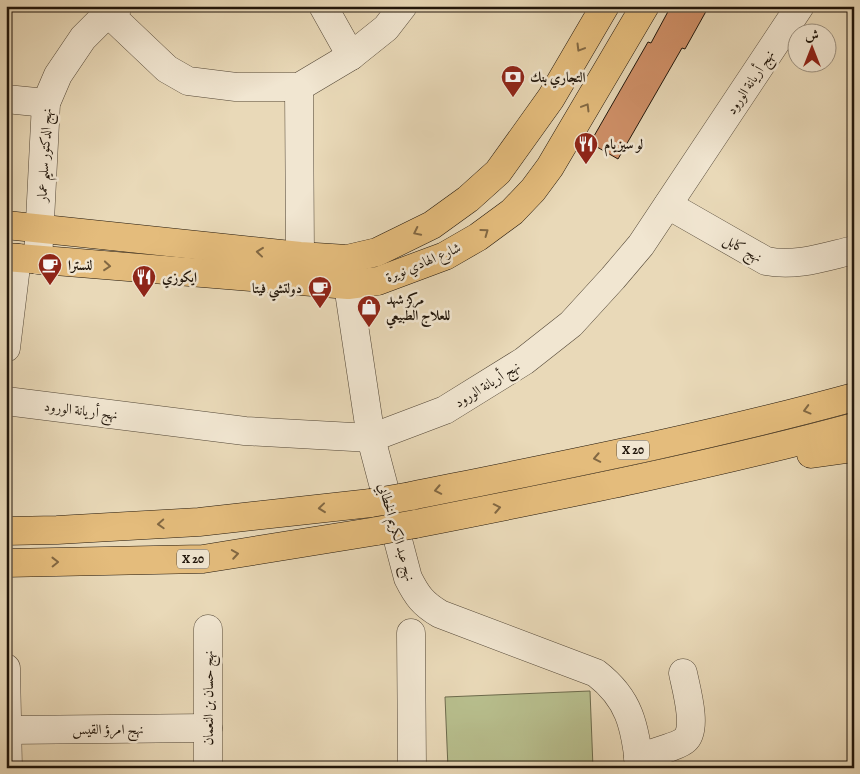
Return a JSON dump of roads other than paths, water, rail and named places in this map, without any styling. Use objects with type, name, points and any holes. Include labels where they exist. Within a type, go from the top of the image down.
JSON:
[{"type":"main road","name":"شارع الهادي نويرة","points":[[20,258],[347,272],[377,252],[432,225],[468,199],[498,172],[551,98],[605,6]]},
{"type":"main road","name":"شارع الهادي نويرة","points":[[6,226],[300,256],[378,281],[445,256],[478,237],[512,212],[533,190],[550,167],[645,6]]},
{"type":"main road","name":"X 20","points":[[6,531],[199,522],[371,503],[618,454],[854,398]]},
{"type":"main road","name":"X 20","points":[[6,563],[204,559],[377,531],[624,482],[854,427]]},
{"type":"main road","points":[[624,482],[854,448]]},
{"type":"street","points":[[300,256],[299,87],[351,56],[386,28],[403,6]]},
{"type":"street","name":"نهج أريانة الورود","points":[[6,401],[245,431],[371,438],[445,410],[532,355],[571,324],[607,285],[641,245],[800,6]]},
{"type":"street","name":"نهج الدكتور سليم عمار","points":[[6,348],[20,258],[40,228],[46,103],[58,75],[83,38],[110,8],[168,69],[188,81],[236,87],[299,87]]},
{"type":"street","points":[[336,13],[351,56]]},
{"type":"street","points":[[6,99],[46,103]]},
{"type":"street","name":"نهج كابل","points":[[668,205],[766,261],[780,264],[795,264],[854,250]]},
{"type":"street","name":"نهج عبد الكريم الخطابي","points":[[347,272],[371,438],[408,578],[415,593],[426,606],[440,614],[596,673],[610,684],[620,697],[634,727],[639,763]]},
{"type":"street","name":"نهج حسان بن النعمان","points":[[208,629],[208,768]]},
{"type":"street","points":[[410,633],[412,768]]},
{"type":"street","points":[[6,668],[8,768]]},
{"type":"street","points":[[639,763],[685,741],[690,734],[692,724],[683,673]]},
{"type":"street","name":"نهج امرؤ القيس","points":[[8,730],[208,728]]},
{"type":"place","name":"التجاري بنك","points":[[513,98]]},
{"type":"place","name":"لو سيزيام","points":[[586,165]]},
{"type":"place","name":"لنسترا","points":[[50,286]]},
{"type":"place","name":"ايكوزي","points":[[144,298]]},
{"type":"place","name":"دولتشي فيتا","points":[[320,309]]},
{"type":"place","name":"مركز شهد للعلاج الطبيعي","points":[[369,328]]}]
